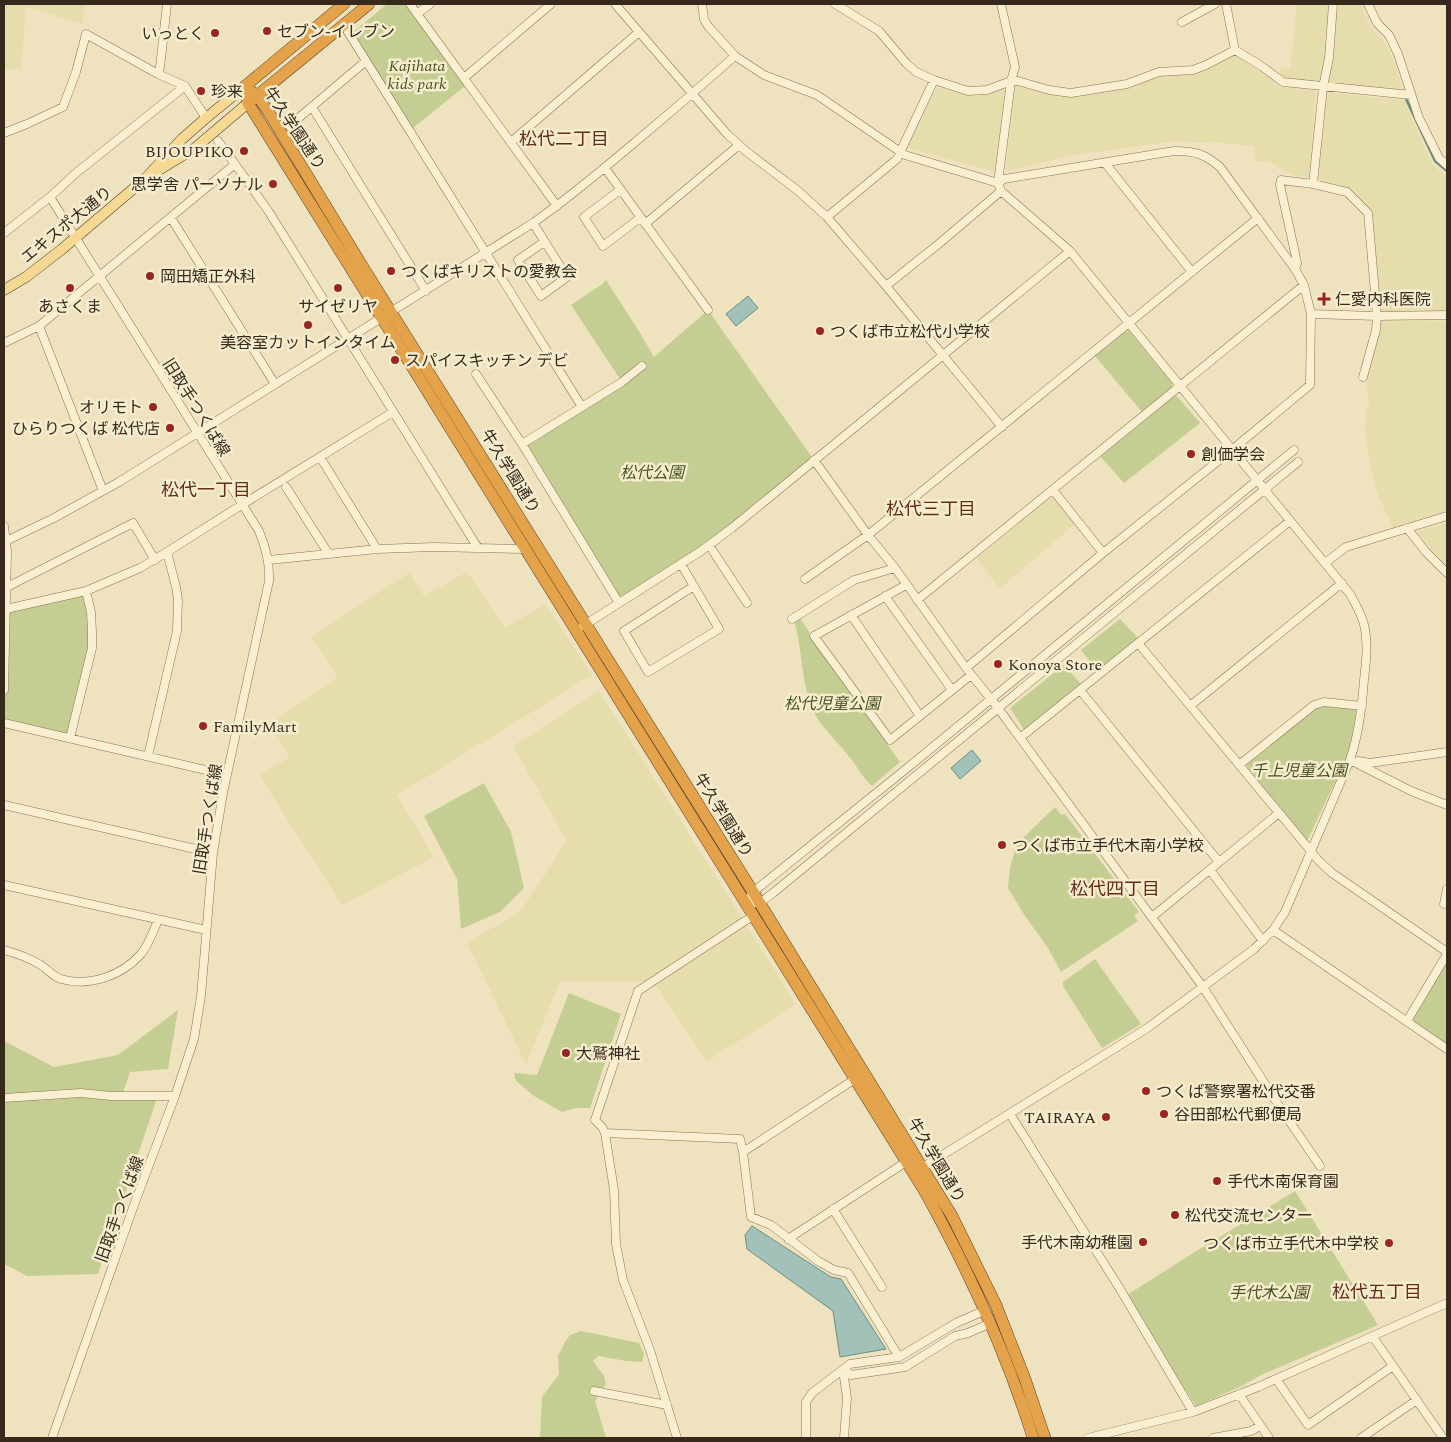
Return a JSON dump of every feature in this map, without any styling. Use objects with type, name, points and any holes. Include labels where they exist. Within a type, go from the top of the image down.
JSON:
[{"type":"highway","points":[[244,87],[344,4]]},
{"type":"highway","points":[[248,103],[369,4]]},
{"type":"highway","name":"牛久学園通り","points":[[244,87],[258,95],[525,549],[581,627],[753,892],[918,1170],[963,1237],[996,1305],[1025,1379],[1045,1438]]},
{"type":"highway","name":"牛久学園通り","points":[[244,87],[248,103],[387,315],[581,627],[746,903],[906,1162],[918,1170],[986,1310],[1021,1402],[1032,1438]]},
{"type":"main road","name":"エキスポ大通り","points":[[4,290],[26,277],[146,178],[182,139],[244,87]]},
{"type":"main road","name":"エキスポ大通り","points":[[146,178],[195,148],[248,103]]},
{"type":"street","points":[[158,74],[167,4]]},
{"type":"street","points":[[410,4],[557,206]]},
{"type":"street","points":[[417,14],[430,4]]},
{"type":"street","points":[[464,78],[551,4]]},
{"type":"street","points":[[615,4],[727,134],[828,217],[1002,427]]},
{"type":"street","points":[[702,4],[704,19],[708,26],[735,56],[764,76],[817,95],[905,155],[999,187],[1070,251],[1342,583],[1357,606],[1365,628],[1366,652],[1358,736],[1350,760],[1285,912],[1274,930],[1263,941],[1204,987],[1146,1029],[918,1170]]},
{"type":"street","points":[[835,4],[879,31],[916,72],[968,91],[987,90],[1018,80],[1049,90],[1071,93],[1127,84],[1159,72],[1193,70],[1236,50]]},
{"type":"street","points":[[999,187],[1011,81],[1015,67],[1001,4]]},
{"type":"street","points":[[1182,22],[1215,4]]},
{"type":"street","points":[[1226,4],[1236,50],[1283,82],[1411,95]]},
{"type":"street","points":[[1313,184],[1323,87],[1329,58],[1333,4]]},
{"type":"street","points":[[1368,4],[1376,23],[1389,34],[1398,54],[1419,118],[1439,158],[1447,165]]},
{"type":"street","points":[[343,24],[582,408]]},
{"type":"street","points":[[511,142],[639,32]]},
{"type":"street","points":[[4,133],[63,107],[76,72],[86,34],[158,74],[185,86],[206,118]]},
{"type":"street","points":[[5,541],[54,518],[103,491],[533,223],[605,168],[735,56]]},
{"type":"street","points":[[289,126],[366,61]]},
{"type":"street","points":[[828,217],[897,159],[934,80]]},
{"type":"street","points":[[4,234],[50,197],[76,173],[185,86]]},
{"type":"street","points":[[312,107],[426,291]]},
{"type":"street","points":[[218,141],[269,212],[478,548]]},
{"type":"street","points":[[620,190],[584,217],[603,246],[643,221],[739,145]]},
{"type":"street","points":[[886,286],[940,242],[999,187],[1004,179],[1174,151],[1198,153],[1209,158],[1220,167],[1295,269],[1304,285],[1311,314],[1310,385],[1233,450],[1103,553],[966,668]]},
{"type":"street","points":[[1105,163],[1192,272]]},
{"type":"street","points":[[4,343],[39,326],[234,164]]},
{"type":"street","points":[[605,168],[708,310]]},
{"type":"street","points":[[1295,269],[1295,253],[1280,185],[1281,180],[1313,184],[1347,192],[1368,213],[1378,316],[1363,377]]},
{"type":"street","name":"旧取手つくば線","points":[[50,197],[259,531],[269,560],[270,581],[227,774],[213,853],[201,996],[194,1039],[52,1438]]},
{"type":"street","points":[[171,218],[275,384]]},
{"type":"street","points":[[805,579],[868,535],[1258,218]]},
{"type":"street","points":[[533,223],[567,277],[540,296],[518,260],[544,242]]},
{"type":"street","points":[[581,627],[681,564],[732,528],[1070,251]]},
{"type":"street","points":[[917,600],[1304,285]]},
{"type":"street","points":[[1311,314],[1447,316]]},
{"type":"street","points":[[39,326],[103,491]]},
{"type":"street","points":[[522,444],[622,382],[642,366]]},
{"type":"street","points":[[476,374],[522,444],[619,603]]},
{"type":"street","points":[[6,609],[86,591],[155,560],[393,412]]},
{"type":"street","points":[[746,903],[753,892],[906,769],[1294,450]]},
{"type":"street","points":[[320,457],[377,549]]},
{"type":"street","points":[[814,460],[868,535],[895,568],[971,675],[998,708],[1204,987],[1279,1106],[1320,1166]]},
{"type":"street","points":[[746,903],[760,903],[1298,462]]},
{"type":"street","points":[[286,487],[328,553]]},
{"type":"street","points":[[1053,490],[1103,553]]},
{"type":"street","points":[[1325,563],[1346,547],[1447,516]]},
{"type":"street","points":[[1020,738],[1290,521]]},
{"type":"street","points":[[7,587],[133,524],[155,560]]},
{"type":"street","points":[[4,526],[7,587],[4,690]]},
{"type":"street","points":[[1407,528],[1426,552],[1447,573]]},
{"type":"street","points":[[709,545],[746,603]]},
{"type":"street","points":[[269,560],[377,549],[434,547],[525,549]]},
{"type":"street","points":[[148,756],[177,631],[178,600],[168,552]]},
{"type":"street","points":[[681,564],[719,628],[648,672],[624,631],[694,586]]},
{"type":"street","points":[[792,618],[854,580],[895,568]]},
{"type":"street","points":[[1190,706],[1342,583]]},
{"type":"street","points":[[906,585],[814,636],[890,740],[971,675]]},
{"type":"street","points":[[70,738],[92,648],[91,618],[86,591]]},
{"type":"street","points":[[885,596],[952,690]]},
{"type":"street","points":[[851,615],[920,716]]},
{"type":"street","points":[[1138,643],[1311,851],[1332,873],[1447,953],[1407,1021]]},
{"type":"street","points":[[1080,690],[1219,862]]},
{"type":"street","points":[[1240,765],[1314,705],[1324,702],[1362,706]]},
{"type":"street","points":[[4,723],[227,774]]},
{"type":"street","points":[[1350,760],[1370,763],[1447,752]]},
{"type":"street","points":[[1350,760],[1447,805]]},
{"type":"street","points":[[4,805],[213,853]]},
{"type":"street","points":[[1152,917],[1279,813]]},
{"type":"street","points":[[1210,870],[1263,941]]},
{"type":"street","points":[[4,884],[206,930]]},
{"type":"street","points":[[1444,904],[1447,889]]},
{"type":"street","points":[[678,1438],[650,1350],[623,1280],[616,1244],[614,1190],[605,1133],[595,1120],[638,991],[754,915]]},
{"type":"street","points":[[4,950],[40,965],[59,979],[85,982],[109,976],[125,967],[140,954],[152,937],[158,920]]},
{"type":"street","points":[[1274,930],[1447,1049]]},
{"type":"street","points":[[743,1152],[855,1079]]},
{"type":"street","points":[[4,1098],[81,1093],[111,1096],[175,1096]]},
{"type":"street","points":[[1010,1114],[1120,1289],[1193,1412]]},
{"type":"street","points":[[605,1133],[740,1139],[751,1216],[771,1225],[818,1261],[834,1270],[848,1273],[900,1357]]},
{"type":"street","points":[[788,1239],[906,1162]]},
{"type":"street","points":[[833,1209],[882,1287]]},
{"type":"street","points":[[1093,1438],[1193,1412],[1276,1379],[1447,1303]]},
{"type":"street","points":[[806,1438],[806,1402],[812,1392],[850,1364],[900,1357],[956,1323],[986,1310]]},
{"type":"street","points":[[843,1370],[851,1375],[905,1367],[955,1336],[968,1333],[991,1323]]},
{"type":"street","points":[[1373,1337],[1417,1400],[1439,1437]]},
{"type":"street","points":[[1276,1379],[1308,1425],[1393,1366]]},
{"type":"street","points":[[843,1370],[847,1398],[844,1438]]},
{"type":"street","points":[[594,1391],[667,1405]]},
{"type":"street","points":[[1239,1394],[1269,1438]]},
{"type":"street","points":[[1361,1438],[1417,1400]]},
{"type":"street","points":[[1213,1438],[1251,1431],[1260,1426]]},
{"type":"shaded area","points":[[4,4],[85,4],[82,24],[26,7],[21,69],[4,69]]},
{"type":"shaded area","points":[[1297,4],[1329,4],[1325,61],[1320,82],[1289,79],[1280,76],[1280,68],[1290,69]]},
{"type":"shaded area","points":[[1336,4],[1361,4],[1368,21],[1374,31],[1383,39],[1395,63],[1402,90],[1328,83]]},
{"type":"shaded area","points":[[1235,54],[1282,87],[1316,91],[1309,177],[1293,175],[1270,162],[1256,161],[1254,146],[1175,141],[1075,155],[1006,171],[1014,87],[1018,86],[1052,95],[1075,97],[1130,88],[1157,75],[1187,74],[1207,70]]},
{"type":"shaded area","points":[[937,87],[969,96],[1005,90],[996,172],[907,148]]},
{"type":"shaded area","points":[[1326,93],[1404,100],[1433,165],[1447,177],[1447,312],[1380,312],[1372,211],[1351,189],[1318,179]]},
{"type":"shaded area","points":[[1381,320],[1447,321],[1447,511],[1393,528],[1376,490],[1369,460],[1365,429],[1366,411],[1369,405],[1366,375],[1379,337]]},
{"type":"shaded area","points":[[1052,496],[1075,524],[999,589],[977,558]]},
{"type":"shaded area","points":[[1447,522],[1447,561],[1444,564],[1417,532]]},
{"type":"shaded area","points":[[467,572],[505,628],[545,604],[592,675],[397,795],[434,857],[342,905],[259,775],[290,757],[270,723],[338,678],[311,637],[409,573],[424,596]]},
{"type":"shaded area","points":[[599,691],[796,1004],[707,1061],[653,981],[560,981],[526,1064],[467,943],[521,911],[567,841],[513,746]]},
{"type":"green space","name":"Kajihata kids park","points":[[387,4],[407,4],[465,86],[413,128],[352,33]]},
{"type":"green space","name":"松代公園","points":[[606,280],[654,357],[708,310],[814,460],[732,528],[619,603],[522,444],[622,382],[571,305]]},
{"type":"green space","points":[[1129,331],[1172,383],[1172,388],[1142,412],[1095,356],[1125,332]]},
{"type":"green space","points":[[1175,394],[1200,423],[1124,483],[1099,455]]},
{"type":"green space","points":[[86,591],[92,632],[70,738],[4,723],[6,609]]},
{"type":"green space","name":"松代児童公園","points":[[799,617],[810,633],[809,635],[900,762],[872,786],[813,711],[805,683],[794,620]]},
{"type":"green space","points":[[1120,619],[1139,639],[1098,672],[1081,650]]},
{"type":"green space","points":[[1064,665],[1082,685],[1025,731],[1010,708]]},
{"type":"green space","name":"千上児童公園","points":[[1328,705],[1357,710],[1352,742],[1345,761],[1307,841],[1247,766],[1247,763],[1316,707]]},
{"type":"green space","points":[[484,783],[511,832],[524,888],[500,912],[461,929],[457,879],[424,816]]},
{"type":"green space","points":[[1055,807],[1061,815],[1065,814],[1139,912],[1134,916],[1138,921],[1061,972],[1048,948],[1008,888],[1010,868],[1016,847]]},
{"type":"green space","points":[[1095,959],[1141,1024],[1102,1048],[1063,986],[1063,982]]},
{"type":"green space","points":[[1447,960],[1447,1044],[1409,1020]]},
{"type":"green space","points":[[569,993],[621,1014],[590,1108],[576,1108],[562,1112],[534,1096],[516,1081],[514,1073],[537,1075]]},
{"type":"green space","points":[[178,1010],[168,1069],[130,1072],[122,1095],[156,1101],[98,1274],[27,1276],[4,1264],[4,1041],[54,1067],[118,1055]]},
{"type":"green space","name":"手代木公園","points":[[1295,1191],[1378,1325],[1261,1375],[1242,1386],[1196,1406],[1124,1297]]},
{"type":"green space","points":[[581,1331],[639,1343],[644,1354],[642,1362],[598,1356],[593,1361],[604,1376],[606,1384],[595,1401],[606,1438],[540,1438],[542,1397],[559,1374],[558,1356],[565,1342],[570,1335]]},
{"type":"water","points":[[748,296],[758,308],[736,326],[726,314]]},
{"type":"water","points":[[972,750],[981,761],[960,779],[951,768]]},
{"type":"water","points":[[752,1226],[831,1277],[841,1279],[886,1349],[840,1357],[833,1311],[747,1249],[745,1235]]},
{"type":"waterway","points":[[1406,99],[1435,161],[1447,171]]},
{"type":"place","name":"セブン-イレブン","points":[[267,31]]},
{"type":"place","name":"いっとく","points":[[215,33]]},
{"type":"place","name":"珍来","points":[[201,91]]},
{"type":"place","name":"BIJOUPIKO","points":[[244,151]]},
{"type":"place","name":"思学舎 パーソナル","points":[[273,184]]},
{"type":"place","name":"つくばキリストの愛教会","points":[[391,271]]},
{"type":"place","name":"岡田矯正外科","points":[[150,276]]},
{"type":"place","name":"あさくま","points":[[70,288]]},
{"type":"place","name":"サイゼリヤ","points":[[338,288]]},
{"type":"place","name":"仁愛内科医院","points":[[1324,299]]},
{"type":"place","name":"美容室カットインタイム","points":[[308,325]]},
{"type":"place","name":"つくば市立松代小学校","points":[[820,331]]},
{"type":"place","name":"スパイスキッチン デビ","points":[[395,360]]},
{"type":"place","name":"オリモト","points":[[153,407]]},
{"type":"place","name":"ひらりつくば 松代店","points":[[170,428]]},
{"type":"place","name":"創価学会","points":[[1191,454]]},
{"type":"place","name":"Konoya Store","points":[[998,664]]},
{"type":"place","name":"FamilyMart","points":[[203,726]]},
{"type":"place","name":"つくば市立手代木南小学校","points":[[1002,845]]},
{"type":"place","name":"大鷲神社","points":[[566,1053]]},
{"type":"place","name":"つくば警察署松代交番","points":[[1146,1091]]},
{"type":"place","name":"谷田部松代郵便局","points":[[1164,1114]]},
{"type":"place","name":"TAIRAYA","points":[[1106,1117]]},
{"type":"place","name":"手代木南保育園","points":[[1217,1181]]},
{"type":"place","name":"松代交流センター","points":[[1175,1215]]},
{"type":"place","name":"手代木南幼稚園","points":[[1143,1242]]},
{"type":"place","name":"つくば市立手代木中学校","points":[[1389,1243]]},
{"type":"district","name":"松代二丁目","points":[[564,139]]},
{"type":"district","name":"松代一丁目","points":[[206,490]]},
{"type":"district","name":"松代三丁目","points":[[931,509]]},
{"type":"district","name":"松代四丁目","points":[[1115,889]]},
{"type":"district","name":"松代五丁目","points":[[1377,1292]]}]
